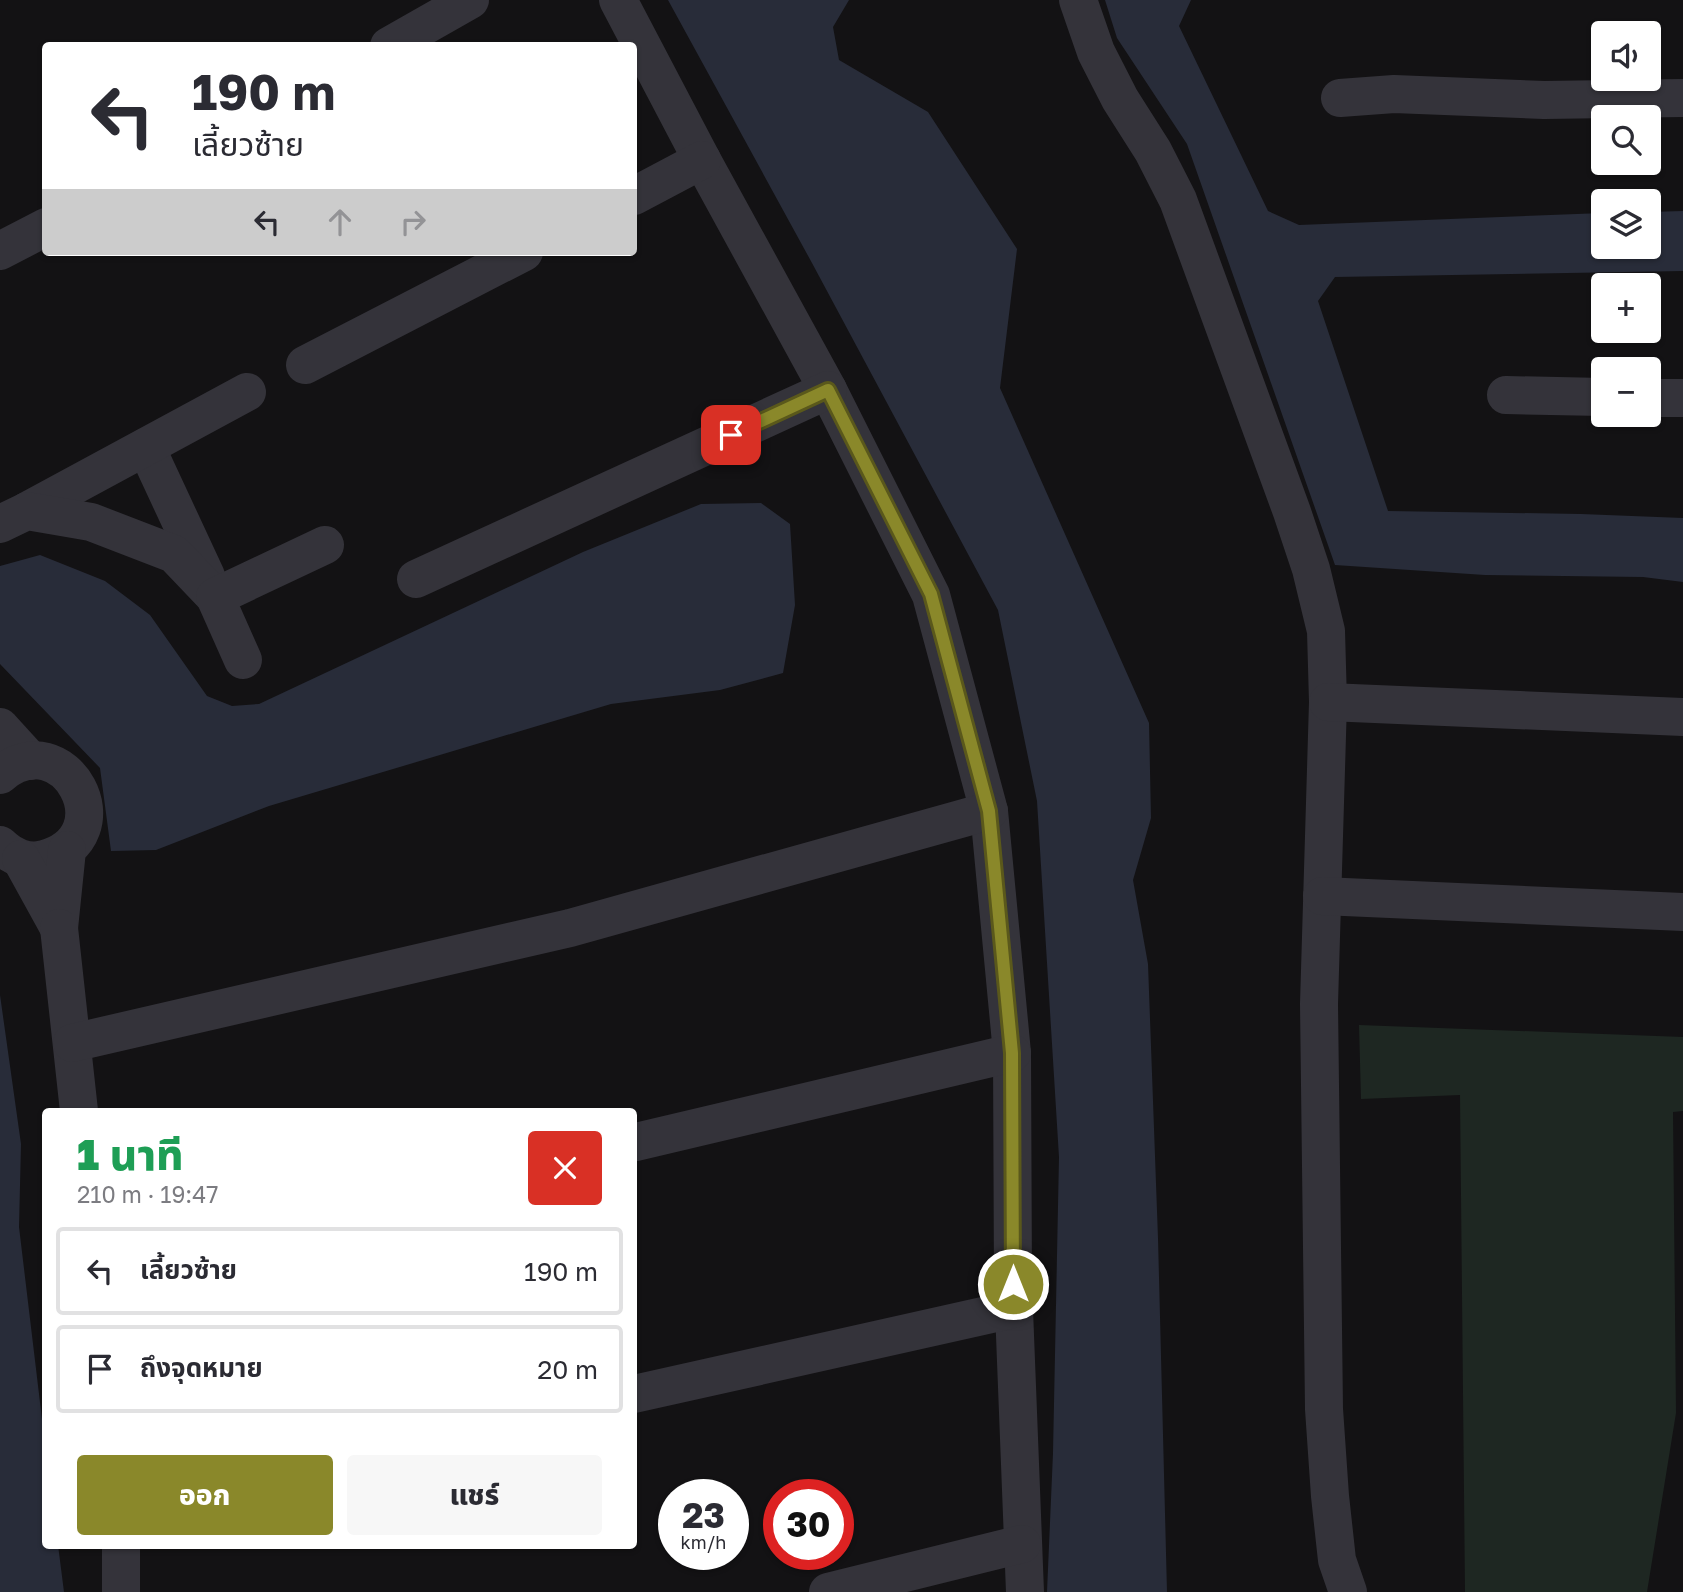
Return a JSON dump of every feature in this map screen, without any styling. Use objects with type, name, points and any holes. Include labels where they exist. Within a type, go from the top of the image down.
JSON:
[{"type":"street","points":[[396,42],[470,0]]},
{"type":"street","points":[[618,0],[828,390],[931,594],[989,811],[1012,1053],[1014,1309],[1025,1592]]},
{"type":"street","points":[[1077,0],[1096,52],[1178,200],[1288,499],[1311,569],[1326,631],[1328,702],[1319,1004],[1324,1409],[1337,1560],[1349,1592]]},
{"type":"street","points":[[1340,98],[1394,94],[1544,100],[1683,98]]},
{"type":"street","points":[[637,194],[702,160]]},
{"type":"street","points":[[0,251],[42,229]]},
{"type":"street","points":[[305,365],[516,256]]},
{"type":"street","points":[[416,579],[828,390]]},
{"type":"street","points":[[14,517],[247,392]]},
{"type":"street","points":[[1506,395],[1591,397]]},
{"type":"street","points":[[1661,398],[1683,398]]},
{"type":"street","points":[[146,447],[243,660]]},
{"type":"street","points":[[14,517],[91,522],[174,554],[215,597]]},
{"type":"street","points":[[215,597],[326,545]]},
{"type":"street","points":[[1328,702],[1683,717]]},
{"type":"street","points":[[0,727],[15,768],[48,763],[64,770],[76,782],[85,803],[85,820],[78,836],[67,850],[39,861],[7,852]]},
{"type":"street","points":[[72,1043],[570,928],[989,811]]},
{"type":"street","points":[[67,850],[59,928],[79,1108]]},
{"type":"street","points":[[7,852],[59,928]]},
{"type":"street","points":[[1322,896],[1683,912]]},
{"type":"street","points":[[637,1142],[1012,1053]]},
{"type":"street","points":[[637,1393],[1014,1309]]},
{"type":"street","points":[[828,1592],[1022,1544]]},
{"type":"street","points":[[121,1549],[121,1592]]},
{"type":"shaded area","points":[[1359,1025],[1683,1037],[1683,1111],[1673,1112],[1676,1413],[1647,1592],[1465,1592],[1460,1095],[1361,1099]]},
{"type":"water","points":[[668,0],[849,0],[833,27],[839,60],[928,112],[1017,249],[1000,388],[1149,723],[1151,818],[1133,880],[1148,964],[1167,1592],[1047,1592],[1053,1453],[1059,1157],[1037,801],[998,610]]},
{"type":"water","points":[[1105,0],[1191,0],[1179,26],[1268,211],[1299,225],[1591,213],[1591,259],[1661,259],[1661,212],[1683,211],[1683,271],[1335,277],[1318,301],[1388,511],[1683,518],[1683,582],[1643,577],[1485,575],[1335,565],[1187,144],[1117,38]]},
{"type":"water","points":[[761,503],[790,524],[795,605],[783,673],[720,690],[611,704],[269,806],[156,850],[111,851],[100,768],[0,664],[0,566],[40,555],[105,581],[150,615],[207,696],[232,706],[259,704],[583,552],[701,504]]},
{"type":"water","points":[[0,995],[21,1144],[19,1227],[42,1419],[42,1549],[59,1549],[64,1592],[0,1592]]},
{"type":"route","points":[[731,435],[828,390],[931,594],[989,811],[1012,1053],[1013,1284]]}]
